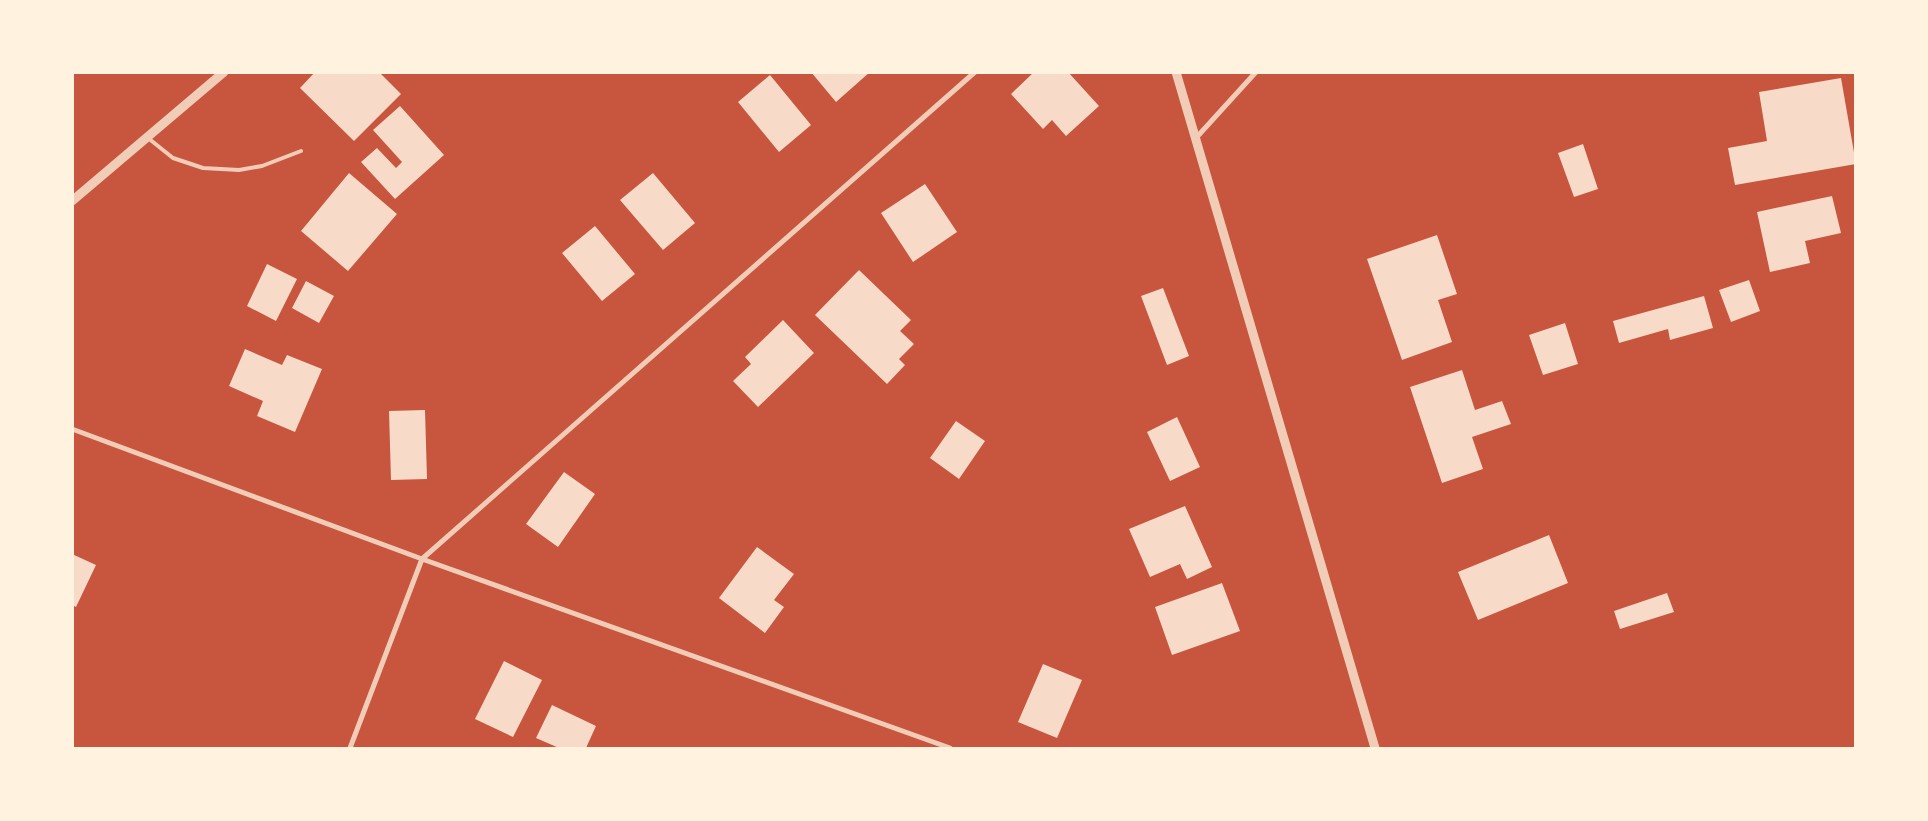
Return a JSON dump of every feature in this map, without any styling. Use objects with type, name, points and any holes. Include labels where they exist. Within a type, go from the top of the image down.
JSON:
[{"type":"street","points":[[72,201],[224,72]]},
{"type":"street","points":[[350,748],[422,559],[975,72]]},
{"type":"street","points":[[1176,72],[1375,748]]},
{"type":"street","points":[[1196,138],[1256,72]]},
{"type":"street","points":[[72,429],[422,559],[950,748]]},
{"type":"lane","points":[[147,136],[173,158],[203,168],[238,170],[262,166],[301,151]]},
{"type":"building","points":[[315,72],[379,72],[401,94],[354,141],[300,88]]},
{"type":"building","points":[[811,72],[870,72],[836,102]]},
{"type":"building","points":[[1034,72],[1068,72],[1099,106],[1066,136],[1052,120],[1043,129],[1011,94]]},
{"type":"building","points":[[770,75],[811,125],[779,152],[738,102]]},
{"type":"building","points":[[1841,78],[1856,164],[1735,185],[1728,148],[1767,141],[1759,92]]},
{"type":"building","points":[[400,106],[444,155],[395,199],[361,162],[377,148],[396,168],[402,162],[373,130]]},
{"type":"building","points":[[1583,144],[1598,189],[1574,197],[1558,153]]},
{"type":"building","points":[[349,173],[397,214],[348,271],[301,231]]},
{"type":"building","points":[[653,173],[695,223],[663,250],[620,200]]},
{"type":"building","points":[[925,184],[957,232],[913,262],[881,213]]},
{"type":"building","points":[[1832,196],[1841,233],[1805,241],[1810,263],[1770,272],[1757,212]]},
{"type":"building","points":[[595,226],[635,274],[602,301],[562,253]]},
{"type":"building","points":[[1437,235],[1457,294],[1438,300],[1452,342],[1402,360],[1367,259]]},
{"type":"building","points":[[267,264],[297,279],[276,321],[247,306]]},
{"type":"building","points":[[859,270],[911,320],[900,331],[914,344],[899,359],[905,365],[887,384],[815,315]]},
{"type":"building","points":[[1749,280],[1760,311],[1731,322],[1719,290]]},
{"type":"building","points":[[306,281],[334,296],[319,323],[292,308]]},
{"type":"building","points":[[1163,288],[1189,356],[1167,365],[1141,296]]},
{"type":"building","points":[[1704,296],[1713,328],[1670,340],[1668,329],[1619,343],[1613,321]]},
{"type":"building","points":[[783,320],[814,353],[758,407],[733,381],[751,364],[745,357]]},
{"type":"building","points":[[1565,323],[1578,364],[1543,375],[1529,335]]},
{"type":"building","points":[[245,349],[282,365],[287,355],[322,369],[295,432],[257,416],[263,401],[229,386]]},
{"type":"building","points":[[1462,370],[1475,410],[1502,401],[1511,424],[1472,437],[1483,469],[1442,483],[1410,387]]},
{"type":"building","points":[[425,410],[427,479],[391,480],[389,411]]},
{"type":"building","points":[[1177,417],[1200,467],[1170,481],[1147,432]]},
{"type":"building","points":[[956,421],[985,441],[959,479],[930,458]]},
{"type":"building","points":[[564,472],[595,494],[558,547],[526,524]]},
{"type":"building","points":[[1185,506],[1212,567],[1187,579],[1180,564],[1150,577],[1129,529]]},
{"type":"building","points":[[1549,535],[1568,583],[1478,620],[1458,572]]},
{"type":"building","points":[[757,547],[794,574],[774,600],[784,607],[765,633],[719,598]]},
{"type":"building","points":[[72,554],[96,565],[76,607],[72,605]]},
{"type":"building","points":[[1222,583],[1240,631],[1172,655],[1155,607]]},
{"type":"building","points":[[1667,593],[1674,612],[1620,629],[1614,611]]},
{"type":"building","points":[[504,661],[542,680],[513,737],[475,719]]},
{"type":"building","points":[[1043,664],[1082,680],[1057,738],[1018,722]]},
{"type":"building","points":[[552,705],[596,726],[586,748],[559,748],[536,738]]}]
